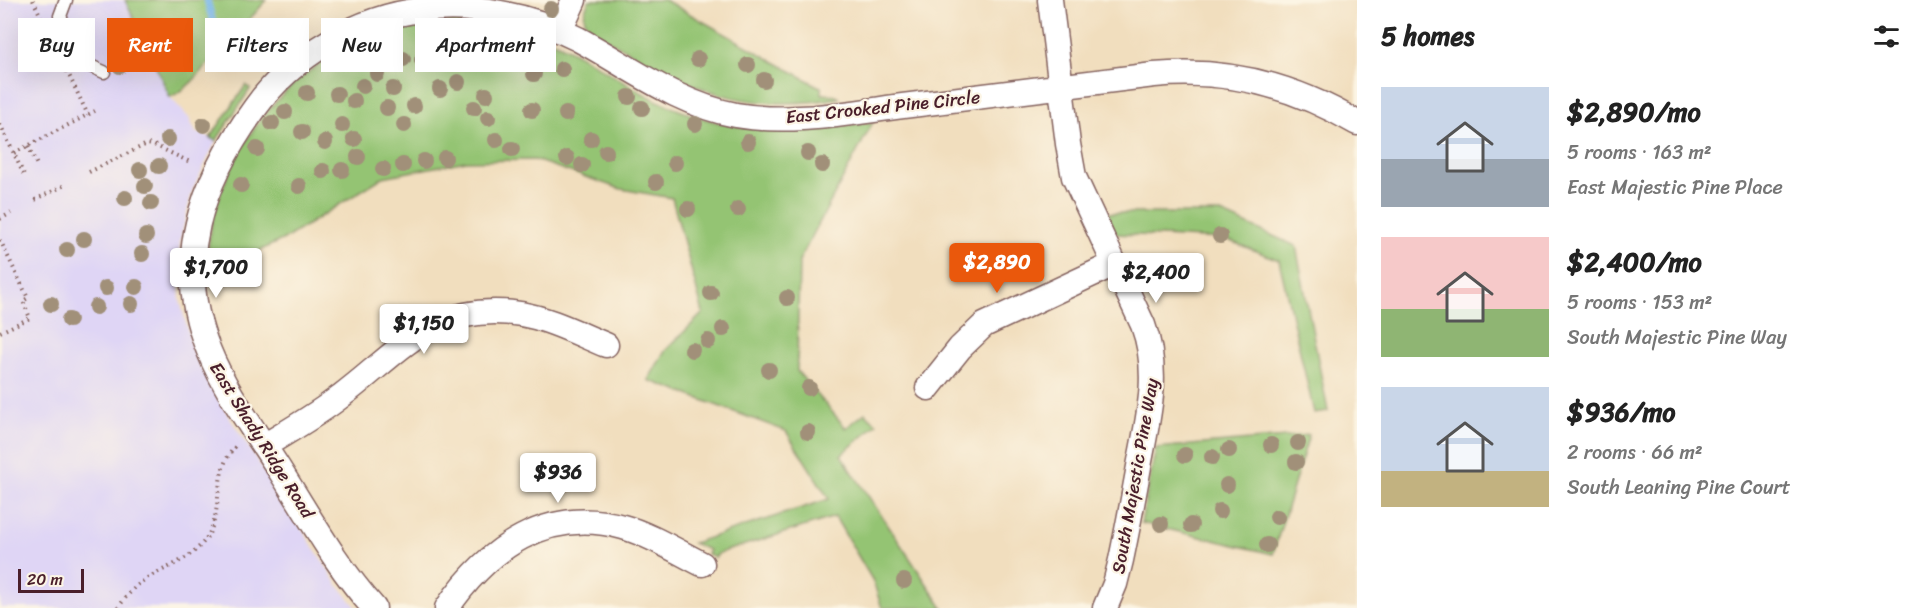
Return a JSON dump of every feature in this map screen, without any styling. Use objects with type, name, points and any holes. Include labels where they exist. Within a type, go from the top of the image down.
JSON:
[{"type":"street","points":[[560,31],[574,0]]},
{"type":"street","name":"South Majestic Pine Way","points":[[1050,0],[1074,177],[1145,331],[1151,354],[1153,380],[1151,406],[1120,568],[1106,608]]},
{"type":"street","name":"East Crooked Pine Circle","points":[[384,8],[474,10],[522,17],[560,31],[675,94],[708,108],[755,117],[813,117],[1164,74],[1221,75],[1249,79],[1317,102],[1357,123]]},
{"type":"street","name":"East Shady Ridge Road","points":[[374,608],[348,576],[216,367],[200,324],[194,294],[193,265],[195,233],[202,204],[213,177],[227,150],[261,100],[298,63],[358,28],[384,8]]},
{"type":"street","points":[[928,388],[960,348],[984,325],[1114,264]]},
{"type":"street","points":[[264,446],[339,398],[410,339],[445,321],[486,313],[521,315],[548,322],[606,345]]},
{"type":"street","points":[[447,608],[474,572],[505,546],[535,532],[568,523],[603,523],[623,527],[702,564]]},
{"type":"lane","points":[[66,0],[60,16],[76,54],[85,64],[104,72]]},
{"type":"path","points":[[14,153],[95,111]]},
{"type":"path","points":[[0,124],[24,175]]},
{"type":"path","points":[[89,172],[147,144],[154,145],[192,163]]},
{"type":"path","points":[[28,146],[38,167]]},
{"type":"path","points":[[35,200],[65,185]]},
{"type":"path","points":[[0,219],[11,213]]},
{"type":"path","points":[[0,240],[28,298],[23,301],[30,318],[0,332]]},
{"type":"path","points":[[118,608],[138,585],[188,557],[206,539],[215,518],[222,467],[229,454],[241,441]]},
{"type":"shaded area","points":[[0,0],[125,0],[133,18],[107,18],[107,72],[158,72],[170,97],[189,118],[196,133],[204,134],[216,141],[192,191],[180,241],[178,269],[180,301],[191,343],[201,368],[229,417],[338,585],[357,608],[0,608]]},
{"type":"green space","points":[[125,0],[266,0],[250,18],[205,18],[205,67],[186,87],[170,97],[158,72],[193,72],[193,18],[133,18]]},
{"type":"green space","points":[[589,0],[665,0],[821,87],[822,94],[835,95],[839,98],[809,102],[756,102],[708,91],[660,69],[590,29],[585,22],[584,15]]},
{"type":"green space","points":[[414,26],[415,72],[556,72],[556,43],[662,103],[704,119],[728,125],[798,130],[873,122],[799,261],[797,371],[846,428],[865,413],[877,424],[841,455],[943,608],[882,608],[873,581],[835,517],[719,553],[715,558],[707,554],[709,550],[693,543],[829,499],[786,431],[648,380],[665,351],[703,313],[672,198],[621,189],[535,160],[466,161],[383,177],[288,237],[207,276],[209,242],[216,209],[227,177],[243,146],[263,117],[286,91],[321,63],[321,72],[403,72],[403,29]]},
{"type":"green space","points":[[246,85],[250,89],[216,141],[210,138]]},
{"type":"green space","points":[[1106,213],[1221,213],[1296,246],[1328,411],[1314,413],[1279,260],[1225,239],[1116,234]]},
{"type":"green space","points":[[1309,435],[1273,554],[1141,523],[1156,448]]},
{"type":"waterway","points":[[207,0],[212,18]]}]
